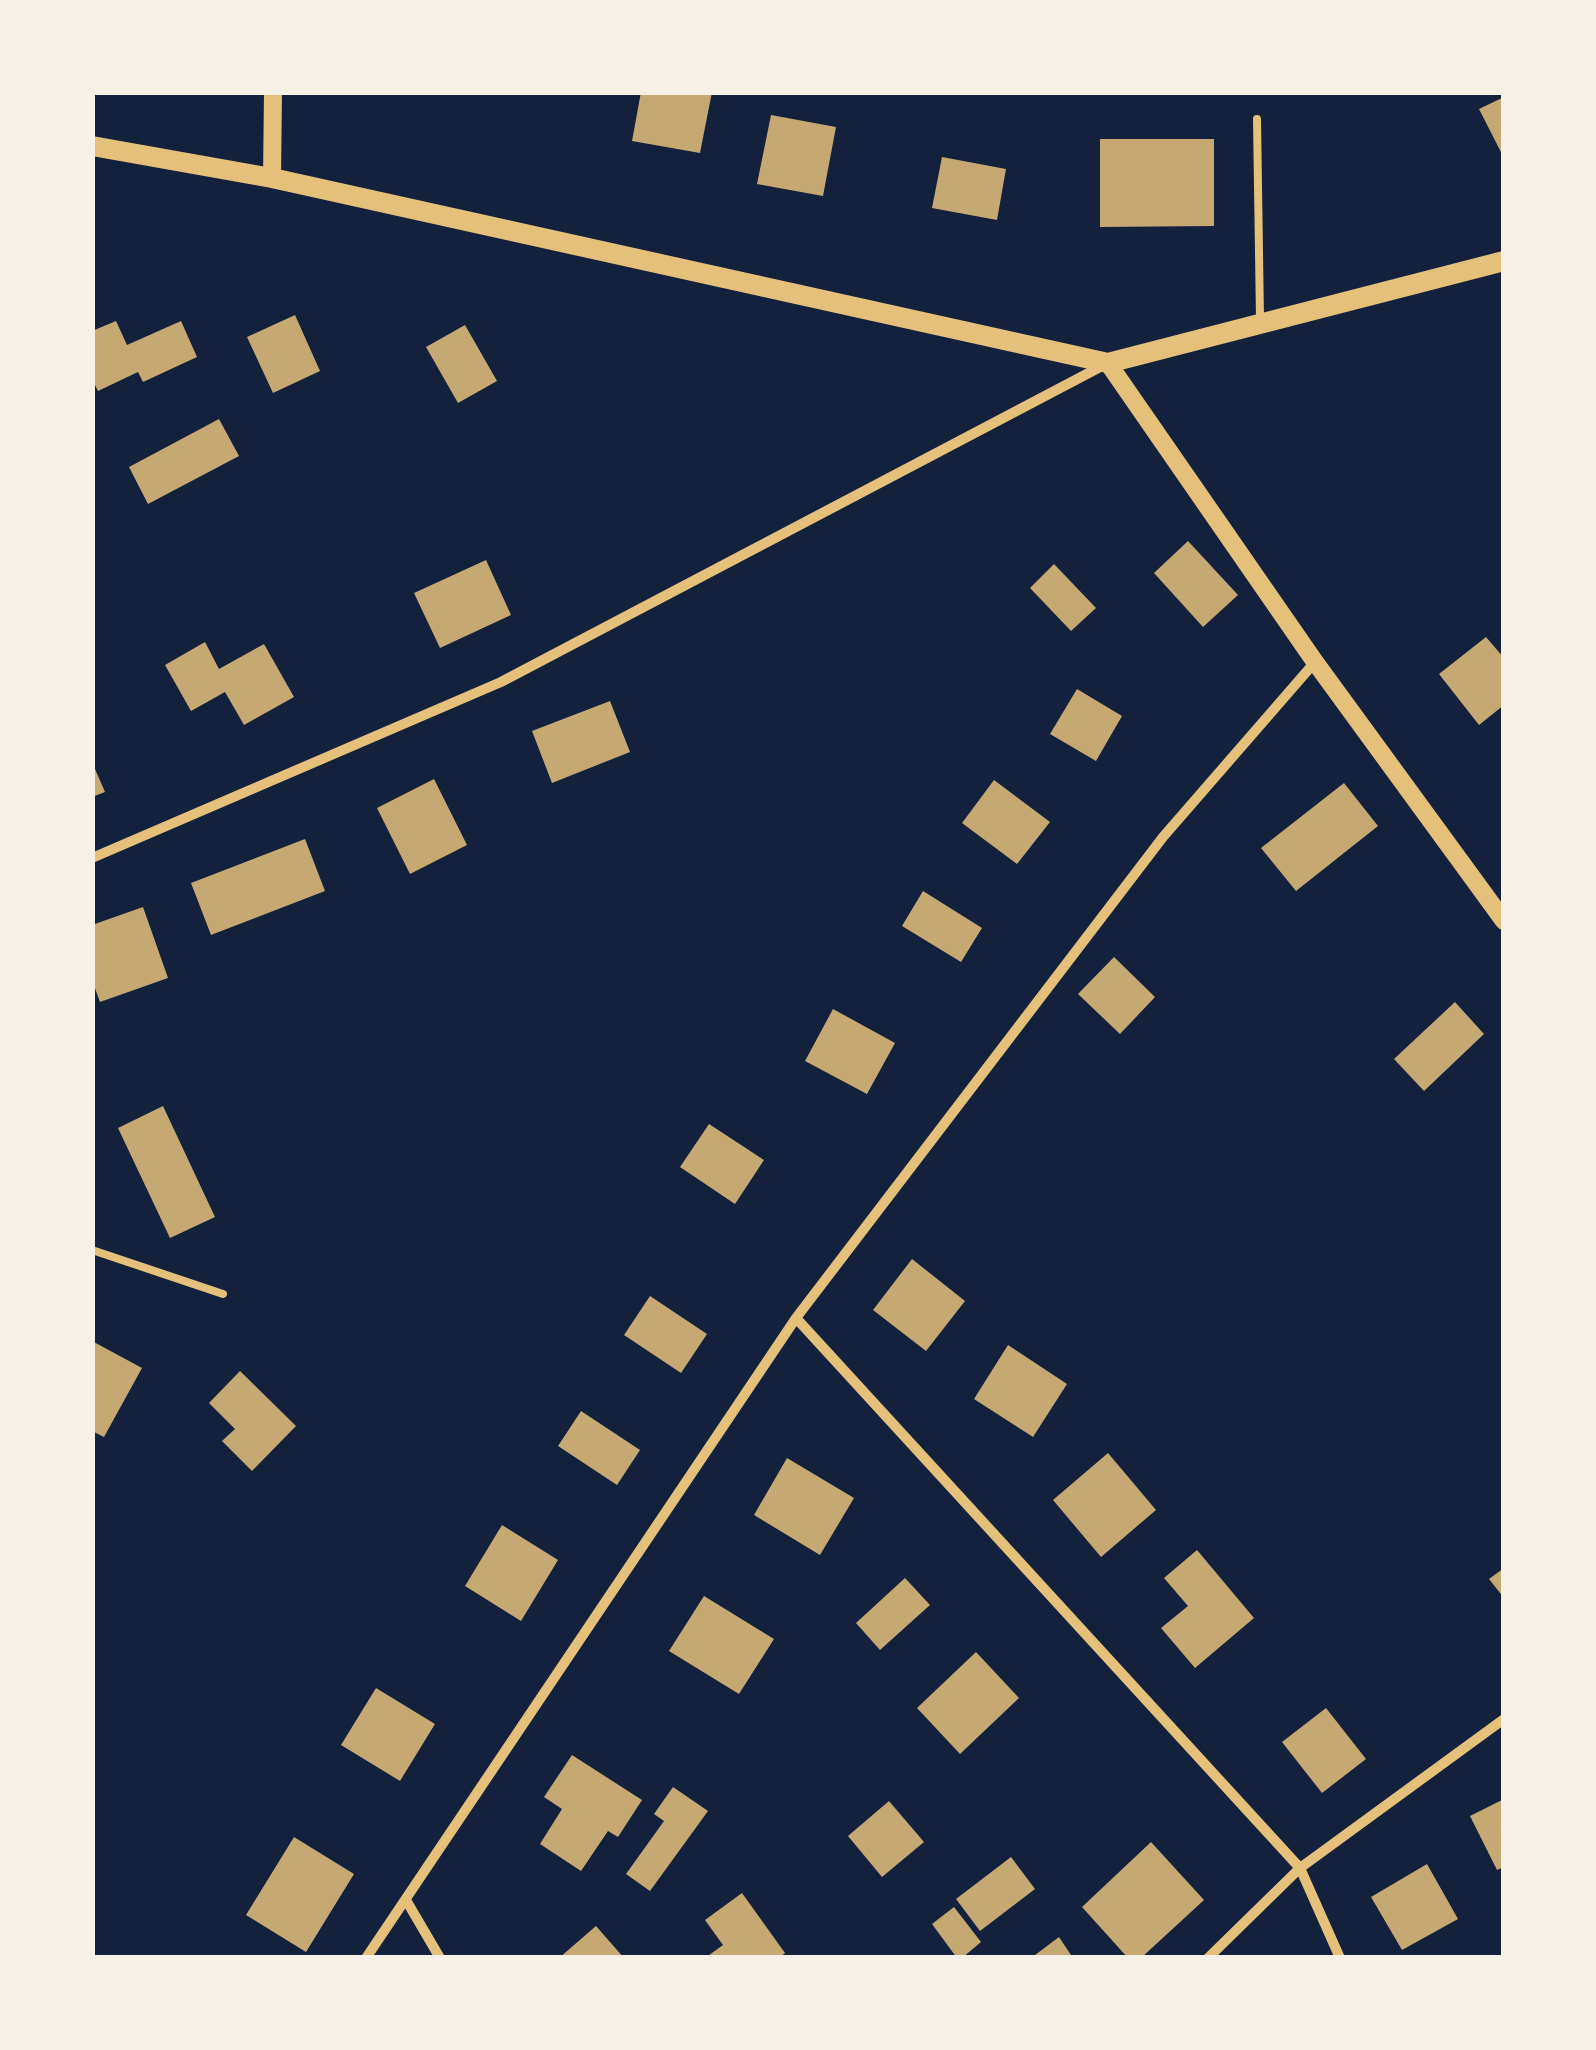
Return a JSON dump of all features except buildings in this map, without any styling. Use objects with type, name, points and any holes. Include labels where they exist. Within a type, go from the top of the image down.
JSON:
[{"type":"main road","points":[[92,146],[272,178],[1108,363],[1504,261]]},
{"type":"street","points":[[272,178],[273,92]]},
{"type":"street","points":[[92,858],[501,682],[1108,363],[1315,662],[1504,921]]},
{"type":"street","points":[[366,1958],[796,1318],[1162,837],[1315,662]]},
{"type":"street","points":[[796,1318],[1300,1868],[1340,1958]]},
{"type":"street","points":[[1208,1958],[1300,1868],[1504,1718]]},
{"type":"street","points":[[406,1900],[440,1958]]},
{"type":"lane","points":[[1257,119],[1260,324]]},
{"type":"lane","points":[[92,1250],[223,1294]]}]
